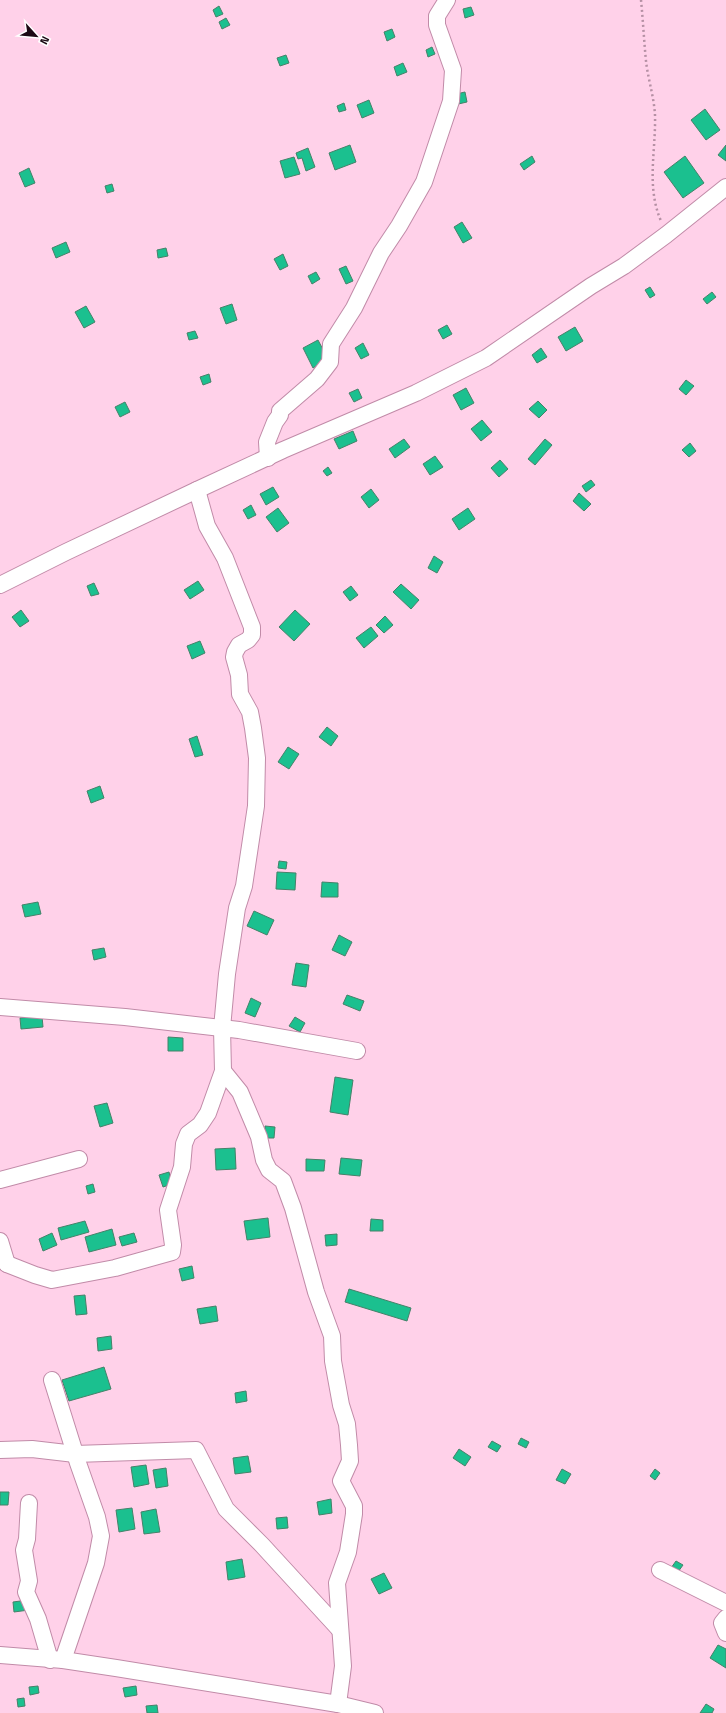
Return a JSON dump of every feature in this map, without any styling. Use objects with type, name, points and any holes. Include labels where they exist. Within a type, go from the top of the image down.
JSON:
[{"type":"street","points":[[268,458],[267,442],[275,422],[280,415],[280,411],[317,379],[330,362],[332,344],[354,308],[381,253],[399,226],[424,182],[451,101],[453,70],[437,25],[437,16],[447,0]]},
{"type":"street","points":[[0,585],[197,490],[416,393],[486,358],[591,286],[624,266],[666,235],[726,187]]},
{"type":"street","points":[[0,1241],[4,1267],[52,1280],[115,1268],[172,1252],[173,1245],[168,1210],[182,1167],[184,1144],[188,1134],[200,1125],[208,1113],[224,1071],[222,1028],[227,974],[237,908],[244,886],[256,806],[257,758],[253,728],[250,712],[240,694],[239,675],[234,652],[239,645],[252,636],[252,627],[225,558],[207,526],[197,490]]},
{"type":"street","points":[[0,1007],[222,1028],[356,1051]]},
{"type":"street","points":[[224,1071],[240,1092],[258,1137],[264,1160],[269,1170],[283,1181],[293,1208],[318,1300],[332,1336],[333,1361],[341,1405],[347,1424],[350,1461],[341,1481],[354,1506],[348,1552],[337,1583],[343,1666],[338,1704]]},
{"type":"street","points":[[0,1180],[80,1158]]},
{"type":"street","points":[[52,1380],[75,1454],[97,1517],[101,1536],[96,1563],[57,1660]]},
{"type":"street","points":[[0,1450],[32,1449],[75,1454],[196,1450],[226,1509],[262,1545],[340,1630]]},
{"type":"street","points":[[29,1503],[27,1539],[24,1550],[29,1581],[26,1592],[57,1660]]},
{"type":"street","points":[[660,1570],[726,1603]]},
{"type":"street","points":[[726,1618],[722,1623],[726,1633]]},
{"type":"street","points":[[0,1655],[57,1660],[321,1707],[338,1704],[375,1713]]},
{"type":"path","points":[[641,0],[646,62],[655,116],[652,183],[658,213],[666,235]]},
{"type":"building","points":[[219,6],[223,14],[216,17],[213,10]]},
{"type":"building","points":[[471,7],[474,15],[465,18],[463,9]]},
{"type":"building","points":[[226,18],[230,25],[222,29],[219,22]]},
{"type":"building","points":[[392,29],[395,37],[387,41],[384,32]]},
{"type":"building","points":[[432,47],[435,54],[428,57],[426,50]]},
{"type":"building","points":[[286,55],[289,63],[280,66],[277,58]]},
{"type":"building","points":[[403,63],[407,72],[397,76],[394,67]]},
{"type":"building","points":[[465,92],[467,102],[454,105],[452,95]]},
{"type":"building","points":[[369,100],[374,113],[362,118],[357,105]]},
{"type":"building","points":[[344,103],[346,110],[339,112],[337,106]]},
{"type":"building","points":[[705,109],[720,130],[706,140],[691,120]]},
{"type":"building","points":[[350,145],[356,162],[335,170],[329,153]]},
{"type":"building","points":[[726,145],[726,161],[718,155]]},
{"type":"building","points":[[308,148],[315,167],[306,171],[302,158],[298,159],[296,153]]},
{"type":"building","points":[[532,156],[535,162],[524,170],[520,164]]},
{"type":"building","points":[[685,156],[704,183],[683,198],[664,172]]},
{"type":"building","points":[[294,157],[300,174],[285,178],[280,161]]},
{"type":"building","points":[[29,168],[35,183],[25,187],[19,173]]},
{"type":"building","points":[[112,184],[114,191],[107,193],[105,186]]},
{"type":"building","points":[[462,222],[472,238],[463,243],[454,227]]},
{"type":"building","points":[[66,242],[70,252],[56,258],[52,248]]},
{"type":"building","points":[[166,248],[168,256],[158,258],[157,250]]},
{"type":"building","points":[[283,254],[288,266],[280,270],[274,259]]},
{"type":"building","points":[[346,266],[353,281],[346,284],[339,269]]},
{"type":"building","points":[[316,272],[320,279],[312,284],[308,276]]},
{"type":"building","points":[[650,287],[655,295],[650,298],[645,290]]},
{"type":"building","points":[[712,292],[716,297],[707,304],[703,299]]},
{"type":"building","points":[[232,304],[237,320],[226,324],[220,308]]},
{"type":"building","points":[[86,306],[95,322],[84,328],[75,312]]},
{"type":"building","points":[[447,325],[452,334],[443,339],[438,330]]},
{"type":"building","points":[[575,327],[583,341],[566,351],[558,337]]},
{"type":"building","points":[[195,331],[198,338],[189,340],[187,333]]},
{"type":"building","points":[[318,340],[328,359],[313,368],[303,348]]},
{"type":"building","points":[[363,343],[369,355],[361,359],[355,348]]},
{"type":"building","points":[[541,348],[547,357],[537,363],[532,355]]},
{"type":"building","points":[[209,374],[211,382],[203,385],[200,377]]},
{"type":"building","points":[[686,380],[694,386],[686,395],[679,389]]},
{"type":"building","points":[[466,388],[474,403],[461,410],[453,395]]},
{"type":"building","points":[[358,389],[362,398],[354,402],[349,393]]},
{"type":"building","points":[[538,401],[547,410],[539,418],[529,409]]},
{"type":"building","points":[[125,402],[130,412],[120,417],[115,407]]},
{"type":"building","points":[[482,420],[492,432],[481,441],[471,429]]},
{"type":"building","points":[[353,431],[357,441],[339,449],[334,439]]},
{"type":"building","points":[[404,439],[410,447],[395,458],[389,449]]},
{"type":"building","points":[[545,439],[552,445],[535,465],[528,459]]},
{"type":"building","points":[[690,443],[696,451],[689,457],[682,450]]},
{"type":"building","points":[[435,456],[443,467],[430,475],[423,464]]},
{"type":"building","points":[[500,460],[508,469],[499,477],[491,468]]},
{"type":"building","points":[[328,467],[332,473],[327,476],[323,471]]},
{"type":"building","points":[[591,480],[595,485],[586,492],[582,486]]},
{"type":"building","points":[[273,487],[279,497],[266,505],[260,494]]},
{"type":"building","points":[[371,489],[379,500],[369,508],[361,497]]},
{"type":"building","points":[[579,493],[591,504],[584,511],[573,501]]},
{"type":"building","points":[[251,505],[256,515],[248,519],[243,510]]},
{"type":"building","points":[[278,508],[289,523],[277,532],[266,517]]},
{"type":"building","points":[[468,508],[475,519],[459,530],[452,519]]},
{"type":"building","points":[[434,556],[443,562],[437,573],[428,568]]},
{"type":"building","points":[[198,581],[204,590],[190,599],[184,590]]},
{"type":"building","points":[[94,583],[99,594],[91,596],[87,586]]},
{"type":"building","points":[[401,584],[419,600],[411,609],[393,592]]},
{"type":"building","points":[[351,586],[358,595],[350,601],[343,592]]},
{"type":"building","points":[[21,610],[29,621],[20,627],[12,617]]},
{"type":"building","points":[[295,610],[310,624],[294,641],[279,627]]},
{"type":"building","points":[[385,616],[393,625],[384,633],[376,625]]},
{"type":"building","points":[[371,627],[378,636],[364,648],[356,638]]},
{"type":"building","points":[[200,641],[205,653],[192,659],[187,646]]},
{"type":"building","points":[[327,727],[338,736],[331,746],[319,737]]},
{"type":"building","points":[[197,736],[203,755],[195,757],[189,739]]},
{"type":"building","points":[[288,747],[299,754],[289,769],[278,762]]},
{"type":"building","points":[[100,786],[104,798],[91,803],[87,791]]},
{"type":"building","points":[[279,861],[287,862],[286,869],[278,868]]},
{"type":"building","points":[[277,872],[296,873],[295,890],[276,889]]},
{"type":"building","points":[[322,882],[338,883],[338,897],[321,897]]},
{"type":"building","points":[[38,902],[41,914],[25,917],[22,905]]},
{"type":"building","points":[[254,911],[274,920],[267,935],[247,926]]},
{"type":"building","points":[[339,935],[352,942],[345,956],[332,950]]},
{"type":"building","points":[[104,948],[106,957],[94,960],[92,950]]},
{"type":"building","points":[[296,963],[309,965],[306,987],[292,985]]},
{"type":"building","points":[[347,995],[364,1001],[360,1011],[343,1004]]},
{"type":"building","points":[[251,998],[261,1003],[255,1017],[245,1013]]},
{"type":"building","points":[[42,1016],[43,1027],[21,1029],[20,1018]]},
{"type":"building","points":[[295,1017],[305,1023],[300,1032],[289,1026]]},
{"type":"building","points":[[168,1037],[183,1038],[183,1051],[168,1051]]},
{"type":"building","points":[[335,1077],[353,1080],[348,1115],[330,1112]]},
{"type":"building","points":[[107,1103],[113,1123],[100,1127],[94,1106]]},
{"type":"building","points":[[265,1126],[275,1127],[274,1138],[265,1138]]},
{"type":"building","points":[[235,1148],[236,1169],[216,1170],[215,1149]]},
{"type":"building","points":[[341,1158],[362,1160],[360,1176],[339,1174]]},
{"type":"building","points":[[306,1159],[325,1160],[324,1171],[306,1171]]},
{"type":"building","points":[[169,1172],[172,1184],[163,1187],[159,1175]]},
{"type":"building","points":[[93,1184],[95,1192],[88,1194],[86,1186]]},
{"type":"building","points":[[268,1218],[270,1237],[247,1240],[244,1221]]},
{"type":"building","points":[[371,1219],[383,1220],[383,1231],[370,1231]]},
{"type":"building","points":[[85,1221],[89,1232],[61,1240],[58,1228]]},
{"type":"building","points":[[112,1229],[116,1245],[89,1252],[85,1237]]},
{"type":"building","points":[[52,1233],[57,1245],[43,1251],[39,1239]]},
{"type":"building","points":[[134,1233],[137,1242],[122,1246],[119,1237]]},
{"type":"building","points":[[337,1234],[337,1245],[326,1246],[325,1235]]},
{"type":"building","points":[[192,1266],[194,1278],[182,1281],[179,1269]]},
{"type":"building","points":[[349,1289],[411,1308],[407,1321],[345,1302]]},
{"type":"building","points":[[85,1295],[87,1314],[76,1315],[74,1296]]},
{"type":"building","points":[[216,1306],[218,1321],[200,1324],[197,1309]]},
{"type":"building","points":[[111,1336],[112,1349],[98,1351],[97,1338]]},
{"type":"building","points":[[104,1367],[111,1389],[69,1401],[62,1380]]},
{"type":"building","points":[[246,1391],[247,1401],[236,1403],[235,1393]]},
{"type":"building","points":[[521,1438],[529,1442],[526,1448],[518,1444]]},
{"type":"building","points":[[492,1441],[501,1446],[497,1452],[488,1447]]},
{"type":"building","points":[[459,1449],[471,1457],[465,1466],[453,1458]]},
{"type":"building","points":[[248,1456],[251,1472],[235,1474],[233,1458]]},
{"type":"building","points":[[146,1465],[149,1484],[134,1487],[131,1467]]},
{"type":"building","points":[[166,1468],[168,1486],[156,1488],[153,1470]]},
{"type":"building","points":[[562,1469],[571,1474],[565,1484],[556,1480]]},
{"type":"building","points":[[655,1469],[660,1473],[655,1480],[650,1476]]},
{"type":"building","points":[[0,1492],[9,1492],[8,1505],[0,1505]]},
{"type":"building","points":[[331,1499],[332,1513],[319,1515],[317,1502]]},
{"type":"building","points":[[132,1508],[135,1529],[119,1532],[116,1510]]},
{"type":"building","points":[[156,1509],[160,1532],[144,1534],[141,1512]]},
{"type":"building","points":[[287,1517],[288,1528],[277,1529],[276,1518]]},
{"type":"building","points":[[242,1559],[245,1577],[228,1580],[226,1562]]},
{"type":"building","points":[[676,1561],[683,1565],[678,1572],[671,1568]]},
{"type":"building","points":[[384,1573],[392,1588],[379,1594],[371,1579]]},
{"type":"building","points":[[28,1600],[29,1610],[14,1612],[13,1602]]},
{"type":"building","points":[[718,1645],[726,1649],[726,1668],[710,1658]]},
{"type":"building","points":[[38,1686],[39,1693],[30,1695],[29,1687]]},
{"type":"building","points":[[136,1686],[137,1695],[125,1697],[123,1688]]},
{"type":"building","points":[[24,1698],[25,1706],[18,1707],[17,1699]]},
{"type":"building","points":[[706,1704],[714,1709],[712,1713],[700,1713]]},
{"type":"building","points":[[157,1705],[158,1713],[147,1713],[146,1706]]}]
